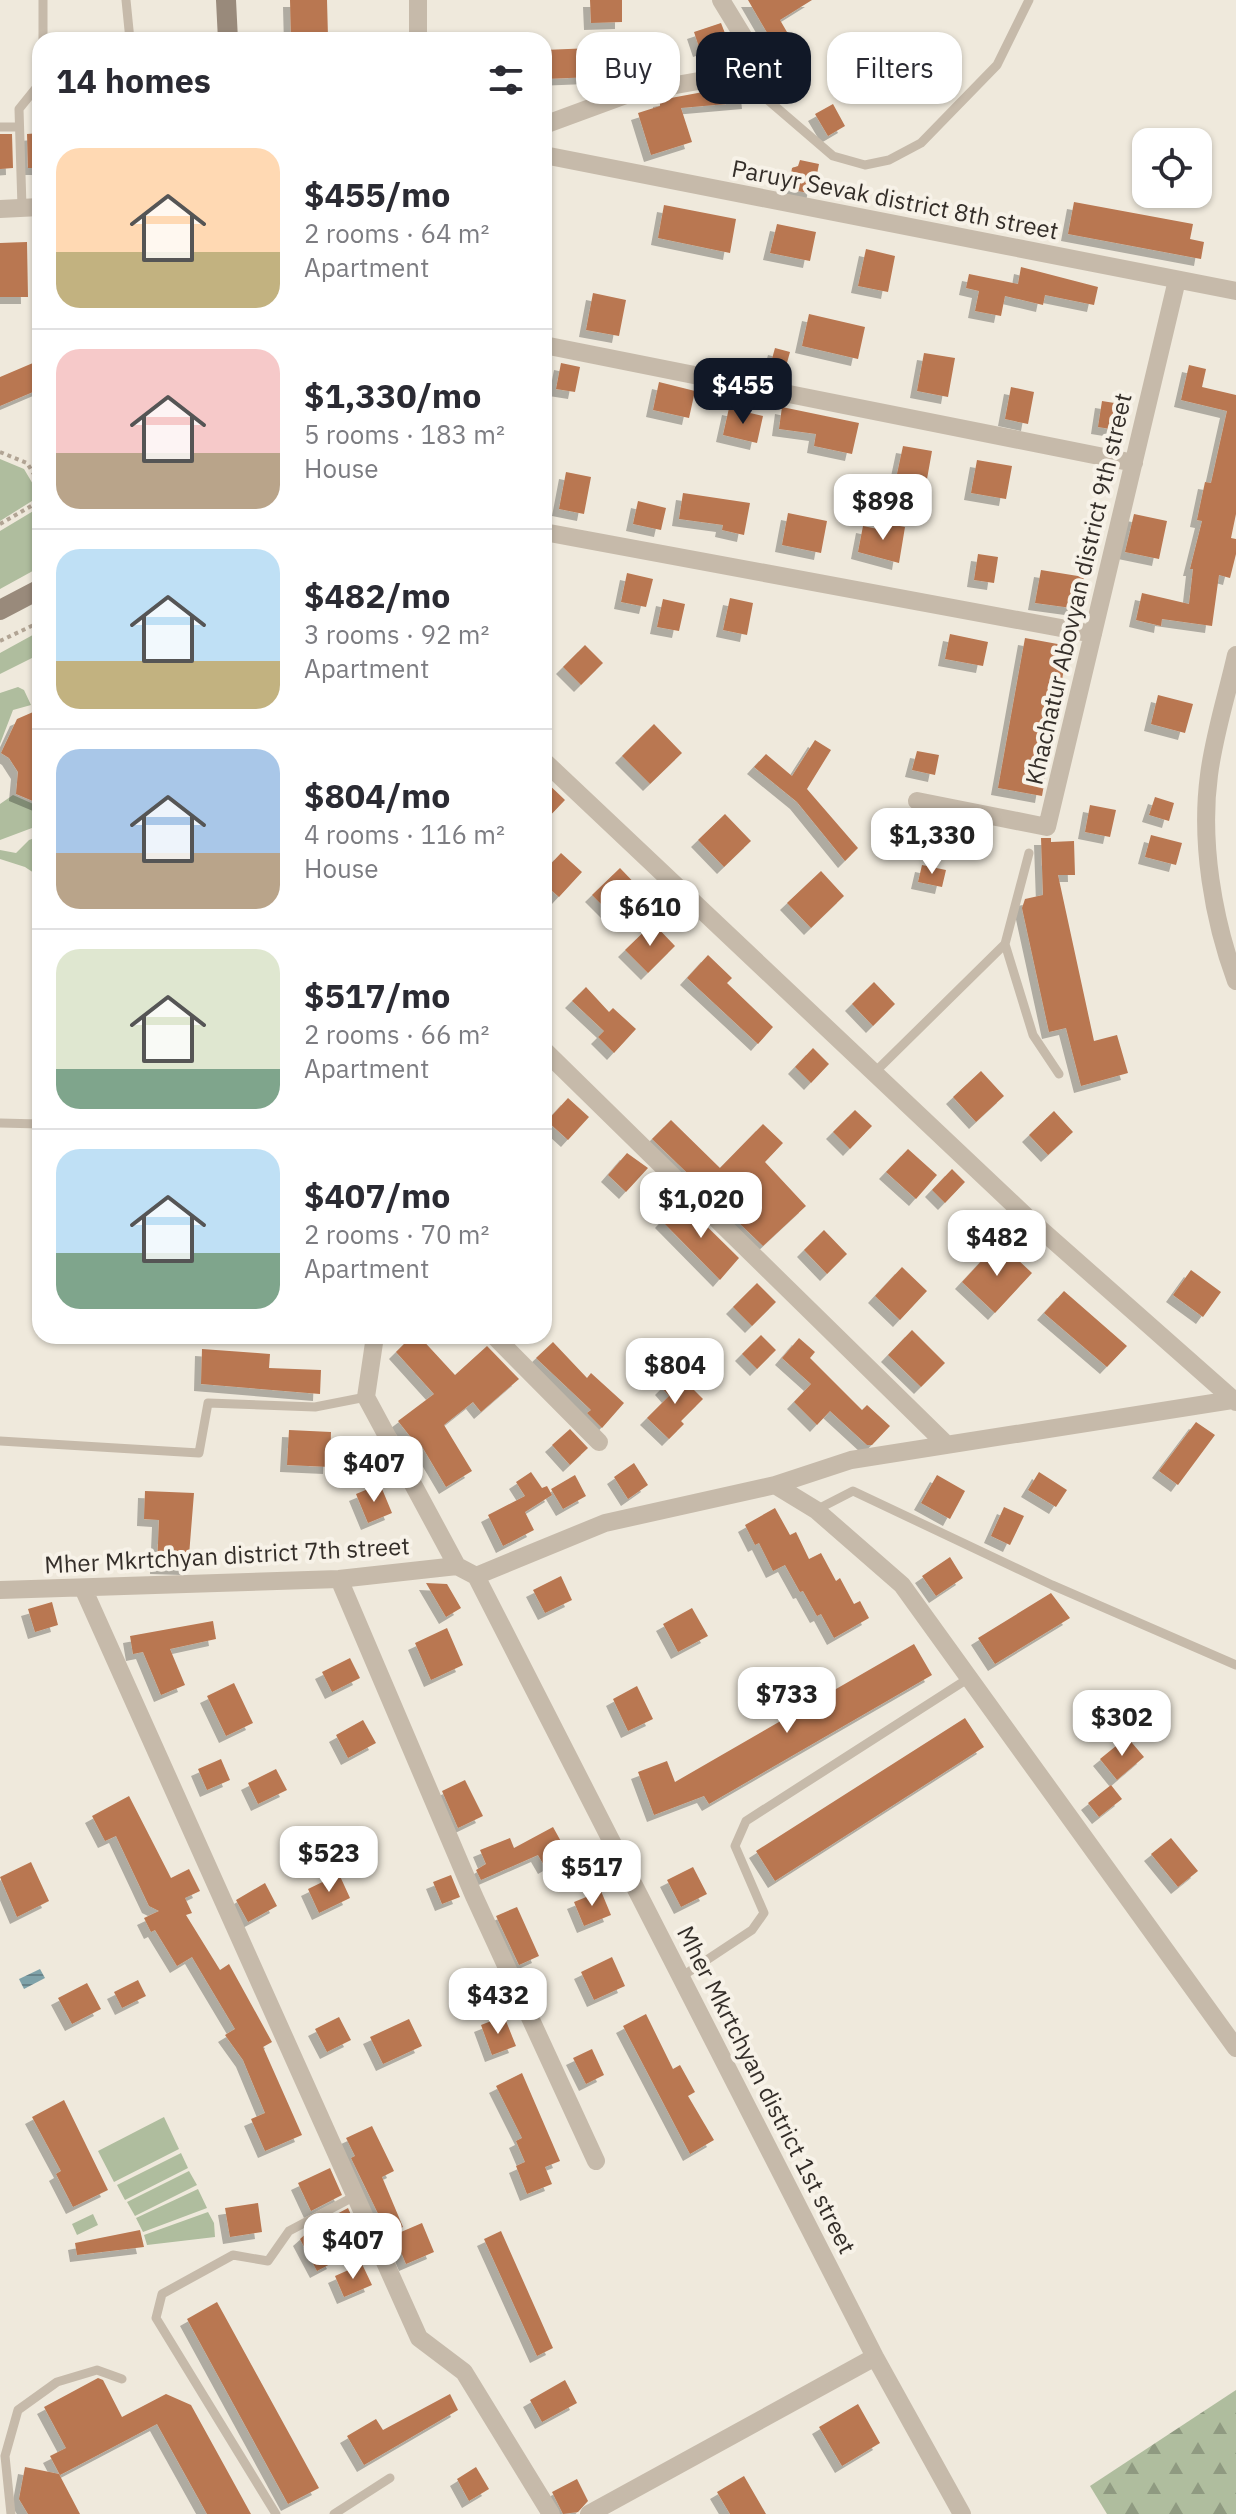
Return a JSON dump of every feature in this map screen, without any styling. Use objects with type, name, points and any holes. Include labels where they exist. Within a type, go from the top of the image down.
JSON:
[{"type":"main road","points":[[226,0],[228,32]]},
{"type":"main road","points":[[0,610],[32,593]]},
{"type":"street","points":[[418,0],[418,32]]},
{"type":"street","points":[[721,0],[741,32]]},
{"type":"street","points":[[552,122],[631,93],[696,81]]},
{"type":"street","name":"Paruyr Sevak district 8th street","points":[[552,157],[1236,291]]},
{"type":"street","points":[[0,209],[31,207]]},
{"type":"street","name":"Khachatur Abovyan district 9th street","points":[[917,801],[1047,827],[1177,280]]},
{"type":"street","points":[[552,347],[1134,463]]},
{"type":"street","points":[[552,533],[1093,634]]},
{"type":"street","points":[[1236,655],[1209,775],[1206,836],[1223,946],[1236,981]]},
{"type":"street","points":[[552,769],[873,1074],[1234,1401]]},
{"type":"street","points":[[552,1058],[947,1445]]},
{"type":"street","points":[[374,1344],[366,1397],[457,1566],[476,1576],[605,1523],[775,1485],[851,1460],[1234,1401]]},
{"type":"street","points":[[502,1344],[599,1442]]},
{"type":"street","points":[[775,1485],[816,1510],[902,1585],[1236,2048]]},
{"type":"street","name":"Mher Mkrtchyan district 7th street","points":[[0,1590],[339,1579],[457,1566]]},
{"type":"street","name":"Mher Mkrtchyan district 1st street","points":[[476,1576],[875,2357],[962,2514]]},
{"type":"street","points":[[339,1579],[474,1896],[596,2161]]},
{"type":"street","points":[[83,1588],[419,2338],[464,2372],[551,2514]]},
{"type":"street","points":[[589,2514],[875,2357]]},
{"type":"lane","points":[[43,0],[43,32]]},
{"type":"lane","points":[[126,0],[129,32]]},
{"type":"lane","points":[[772,104],[833,156],[865,165],[889,160],[921,143],[997,65],[1029,0]]},
{"type":"lane","points":[[31,207],[19,109],[32,93]]},
{"type":"lane","points":[[0,127],[19,127]]},
{"type":"lane","points":[[873,1074],[1005,944],[1029,853]]},
{"type":"lane","points":[[1005,944],[1033,1035],[1059,1074]]},
{"type":"lane","points":[[0,1123],[32,1124]]},
{"type":"lane","points":[[0,1441],[199,1453],[208,1403],[315,1407],[366,1397]]},
{"type":"lane","points":[[816,1510],[853,1491],[1052,1585],[1236,1665]]},
{"type":"lane","points":[[681,1977],[752,1930],[764,1913],[735,1846],[746,1821],[969,1678]]},
{"type":"lane","points":[[276,2514],[156,2318],[162,2294],[233,2255],[268,2261],[289,2231],[355,2196]]},
{"type":"lane","points":[[11,2514],[5,2456],[18,2410],[57,2382],[97,2370],[122,2379]]},
{"type":"lane","points":[[334,2514],[390,2478]]},
{"type":"path","points":[[0,452],[27,463],[32,471]]},
{"type":"path","points":[[0,524],[32,506]]},
{"type":"path","points":[[0,641],[32,626]]},
{"type":"green space","points":[[0,459],[24,469],[32,482],[32,501],[0,521]]},
{"type":"green space","points":[[32,512],[32,571],[0,589],[0,531]]},
{"type":"green space","points":[[32,635],[32,658],[0,674],[0,653]]},
{"type":"green space","points":[[18,687],[24,690],[31,705],[13,710],[0,744],[0,693]]},
{"type":"green space","points":[[13,795],[32,803],[32,828],[0,840],[0,804]]},
{"type":"green space","points":[[32,839],[32,872],[0,859],[0,850],[16,853]]},
{"type":"green space","points":[[164,2117],[179,2149],[114,2182],[98,2151]]},
{"type":"green space","points":[[181,2153],[188,2168],[125,2200],[117,2185]]},
{"type":"green space","points":[[189,2171],[197,2185],[135,2216],[127,2202]]},
{"type":"green space","points":[[198,2189],[207,2208],[143,2232],[136,2218]]},
{"type":"green space","points":[[208,2212],[214,2223],[215,2237],[147,2245],[144,2235]]},
{"type":"green space","points":[[93,2214],[98,2225],[77,2235],[72,2224]]},
{"type":"green space","points":[[1236,2390],[1236,2514],[1107,2514],[1090,2486]]},
{"type":"water","points":[[40,1969],[45,1978],[24,1989],[19,1979]]},
{"type":"building","points":[[290,0],[327,0],[328,32],[291,32]]},
{"type":"building","points":[[590,0],[622,0],[622,22],[591,23]]},
{"type":"building","points":[[748,0],[812,0],[780,20],[787,32],[767,32]]},
{"type":"building","points":[[721,23],[724,32],[696,32],[696,38],[694,32]]},
{"type":"building","points":[[576,49],[576,78],[552,79],[552,50]]},
{"type":"building","points":[[696,93],[696,104],[726,104],[681,108],[692,142],[651,155],[638,113],[660,104],[680,104],[680,96]]},
{"type":"building","points":[[833,104],[845,126],[828,136],[815,114]]},
{"type":"building","points":[[0,134],[12,134],[13,168],[0,169]]},
{"type":"building","points":[[27,134],[32,134],[32,168],[28,168]]},
{"type":"building","points":[[800,160],[819,164],[813,194],[793,190],[794,184],[790,181],[792,168],[798,166]]},
{"type":"building","points":[[1074,202],[1193,224],[1190,239],[1204,242],[1201,259],[1068,234]]},
{"type":"building","points":[[664,205],[736,219],[730,253],[658,238]]},
{"type":"building","points":[[777,224],[816,232],[810,261],[770,253]]},
{"type":"building","points":[[27,242],[28,297],[0,297],[0,243]]},
{"type":"building","points":[[866,249],[895,256],[888,292],[858,286]]},
{"type":"building","points":[[1021,267],[1098,287],[1094,305],[1045,295],[1043,305],[1005,296],[1001,316],[975,311],[979,291],[966,288],[969,274],[1018,284]]},
{"type":"building","points":[[593,293],[626,300],[619,336],[586,330]]},
{"type":"building","points":[[809,314],[865,327],[858,359],[802,346]]},
{"type":"building","points":[[775,348],[790,352],[783,377],[768,373]]},
{"type":"building","points":[[924,353],[955,358],[948,397],[917,391]]},
{"type":"building","points":[[32,363],[32,392],[0,406],[0,377]]},
{"type":"building","points":[[561,363],[580,367],[575,392],[556,389]]},
{"type":"building","points":[[1189,365],[1206,369],[1202,387],[1236,395],[1236,514],[1231,538],[1236,539],[1236,554],[1230,578],[1219,575],[1212,626],[1162,619],[1161,626],[1136,620],[1142,593],[1189,604],[1193,569],[1190,569],[1202,521],[1197,520],[1205,482],[1211,483],[1227,411],[1181,400]]},
{"type":"building","points":[[659,382],[695,391],[689,418],[653,410]]},
{"type":"building","points":[[1011,387],[1034,392],[1028,424],[1005,419]]},
{"type":"building","points":[[1102,401],[1127,405],[1123,431],[1098,427]]},
{"type":"building","points":[[782,407],[859,423],[852,454],[814,446],[816,434],[779,429]]},
{"type":"building","points":[[729,408],[763,416],[757,443],[723,435]]},
{"type":"building","points":[[903,446],[932,451],[927,479],[897,474]]},
{"type":"building","points":[[977,460],[1012,466],[1006,499],[971,493]]},
{"type":"building","points":[[566,472],[591,477],[584,514],[559,509]]},
{"type":"building","points":[[683,493],[750,503],[744,535],[722,530],[723,525],[679,519]]},
{"type":"building","points":[[638,501],[666,508],[661,530],[633,524]]},
{"type":"building","points":[[788,513],[827,521],[821,553],[782,545]]},
{"type":"building","points":[[1134,514],[1167,521],[1159,559],[1125,552]]},
{"type":"building","points":[[884,523],[905,527],[899,563],[858,552],[863,526],[883,530]]},
{"type":"building","points":[[978,554],[998,557],[994,583],[974,580]]},
{"type":"building","points":[[1041,570],[1084,577],[1079,609],[1035,603]]},
{"type":"building","points":[[627,573],[653,579],[646,607],[621,602]]},
{"type":"building","points":[[730,598],[753,603],[747,635],[723,630]]},
{"type":"building","points":[[663,599],[685,604],[679,631],[657,627]]},
{"type":"building","points":[[950,634],[988,642],[983,666],[945,659]]},
{"type":"building","points":[[1025,638],[1063,645],[1061,656],[1066,657],[1042,796],[998,788]]},
{"type":"building","points":[[585,645],[603,663],[581,685],[563,667]]},
{"type":"building","points":[[1158,695],[1193,704],[1185,733],[1151,724]]},
{"type":"building","points":[[32,712],[32,801],[16,794],[18,772],[9,758],[1,753],[17,719]]},
{"type":"building","points":[[654,724],[682,753],[650,784],[622,756]]},
{"type":"building","points":[[815,740],[831,750],[807,789],[858,848],[845,861],[797,802],[754,767],[766,754],[792,776]]},
{"type":"building","points":[[917,751],[939,755],[935,775],[912,770]]},
{"type":"building","points":[[552,788],[565,800],[552,814]]},
{"type":"building","points":[[1155,797],[1174,803],[1169,821],[1149,815]]},
{"type":"building","points":[[1090,805],[1116,810],[1110,837],[1085,832]]},
{"type":"building","points":[[725,814],[751,841],[724,867],[698,840]]},
{"type":"building","points":[[1151,835],[1182,843],[1176,865],[1145,857]]},
{"type":"building","points":[[1041,838],[1051,838],[1051,842],[1074,841],[1075,875],[1058,875],[1094,1041],[1117,1035],[1128,1073],[1081,1086],[1066,1028],[1049,1032],[1022,908],[1025,899],[1043,895]]},
{"type":"building","points":[[561,853],[582,872],[559,897],[552,891],[552,863]]},
{"type":"building","points":[[922,865],[946,870],[942,887],[918,882]]},
{"type":"building","points":[[620,868],[642,891],[615,918],[592,895]]},
{"type":"building","points":[[821,871],[844,896],[811,928],[787,903]]},
{"type":"building","points":[[653,923],[675,946],[648,973],[625,950]]},
{"type":"building","points":[[708,955],[732,978],[727,983],[773,1027],[758,1044],[687,978]]},
{"type":"building","points":[[874,982],[895,1004],[873,1026],[852,1004]]},
{"type":"building","points":[[586,987],[609,1012],[613,1008],[636,1029],[614,1053],[598,1037],[604,1031],[572,1001]]},
{"type":"building","points":[[813,1048],[829,1064],[811,1083],[795,1067]]},
{"type":"building","points":[[981,1071],[1004,1096],[976,1122],[953,1097]]},
{"type":"building","points":[[568,1098],[589,1117],[568,1140],[552,1126],[552,1116]]},
{"type":"building","points":[[855,1110],[872,1126],[850,1149],[833,1132]]},
{"type":"building","points":[[1054,1111],[1073,1132],[1048,1155],[1029,1135]]},
{"type":"building","points":[[671,1120],[720,1168],[763,1124],[783,1143],[765,1162],[806,1206],[763,1246],[652,1139]]},
{"type":"building","points":[[908,1149],[937,1175],[916,1199],[886,1172]]},
{"type":"building","points":[[627,1153],[648,1168],[626,1192],[608,1175]]},
{"type":"building","points":[[952,1169],[965,1182],[945,1203],[932,1190]]},
{"type":"building","points":[[681,1201],[739,1258],[720,1280],[662,1221]]},
{"type":"building","points":[[824,1230],[847,1254],[827,1274],[804,1250]]},
{"type":"building","points":[[999,1242],[1032,1273],[995,1313],[962,1282]]},
{"type":"building","points":[[902,1267],[927,1291],[900,1320],[875,1296]]},
{"type":"building","points":[[1191,1270],[1221,1292],[1203,1317],[1173,1295]]},
{"type":"building","points":[[757,1283],[776,1302],[752,1326],[733,1307]]},
{"type":"building","points":[[1064,1291],[1127,1346],[1107,1367],[1044,1313]]},
{"type":"building","points":[[912,1330],[945,1363],[921,1387],[888,1355]]},
{"type":"building","points":[[761,1335],[776,1350],[757,1369],[742,1354]]},
{"type":"building","points":[[799,1338],[815,1352],[810,1358],[862,1410],[867,1405],[890,1426],[872,1445],[867,1445],[830,1411],[817,1425],[794,1402],[811,1384],[782,1358]]},
{"type":"building","points":[[552,1343],[587,1378],[591,1373],[624,1403],[602,1428],[587,1413],[591,1410],[536,1358]]},
{"type":"building","points":[[404,1344],[426,1344],[455,1375],[487,1346],[519,1379],[481,1412],[473,1402],[444,1425],[472,1471],[446,1487],[420,1443],[417,1445],[398,1421],[434,1394],[396,1352]]},
{"type":"building","points":[[202,1349],[270,1354],[269,1368],[321,1370],[320,1394],[201,1384]]},
{"type":"building","points":[[677,1373],[703,1399],[681,1421],[684,1424],[669,1439],[647,1418],[669,1396],[662,1388]]},
{"type":"building","points":[[1196,1422],[1215,1435],[1178,1485],[1159,1471]]},
{"type":"building","points":[[570,1429],[588,1448],[570,1465],[552,1445]]},
{"type":"building","points":[[289,1430],[331,1432],[330,1467],[287,1465]]},
{"type":"building","points":[[634,1463],[648,1485],[628,1499],[614,1477]]},
{"type":"building","points":[[531,1472],[542,1488],[547,1486],[552,1495],[525,1512],[534,1530],[503,1546],[488,1515],[525,1496],[516,1482]]},
{"type":"building","points":[[1039,1472],[1067,1490],[1056,1507],[1028,1490]]},
{"type":"building","points":[[575,1475],[586,1496],[563,1509],[551,1489]]},
{"type":"building","points":[[937,1475],[965,1491],[950,1519],[921,1503]]},
{"type":"building","points":[[380,1484],[392,1513],[368,1523],[356,1494]]},
{"type":"building","points":[[145,1491],[194,1493],[188,1568],[157,1567],[159,1520],[144,1519]]},
{"type":"building","points":[[1004,1507],[1024,1516],[1010,1545],[991,1536]]},
{"type":"building","points":[[775,1508],[790,1535],[796,1532],[809,1559],[821,1553],[836,1581],[840,1578],[854,1604],[860,1601],[869,1618],[834,1638],[821,1614],[817,1616],[803,1591],[800,1592],[785,1565],[773,1571],[759,1543],[755,1545],[745,1525]]},
{"type":"building","points":[[950,1557],[963,1578],[936,1596],[922,1576]]},
{"type":"building","points":[[561,1576],[572,1600],[545,1613],[533,1590]]},
{"type":"building","points":[[426,1583],[447,1584],[461,1608],[446,1617]]},
{"type":"building","points":[[1051,1593],[1070,1618],[995,1664],[978,1638]]},
{"type":"building","points":[[52,1602],[58,1625],[35,1632],[28,1609]]},
{"type":"building","points":[[692,1608],[708,1636],[678,1652],[663,1624]]},
{"type":"building","points":[[213,1621],[216,1639],[170,1649],[185,1685],[161,1695],[143,1652],[133,1654],[130,1636]]},
{"type":"building","points":[[447,1628],[463,1665],[431,1680],[415,1643]]},
{"type":"building","points":[[914,1644],[932,1675],[709,1804],[704,1796],[654,1815],[638,1772],[667,1761],[675,1782]]},
{"type":"building","points":[[350,1658],[360,1678],[332,1692],[322,1672]]},
{"type":"building","points":[[234,1683],[253,1723],[226,1736],[207,1696]]},
{"type":"building","points":[[637,1686],[653,1719],[628,1731],[613,1699]]},
{"type":"building","points":[[965,1718],[984,1747],[775,1881],[756,1851]]},
{"type":"building","points":[[363,1720],[376,1743],[348,1758],[336,1735]]},
{"type":"building","points":[[1127,1737],[1144,1757],[1117,1780],[1100,1759]]},
{"type":"building","points":[[221,1759],[230,1780],[207,1790],[198,1769]]},
{"type":"building","points":[[276,1769],[287,1790],[258,1804],[248,1783]]},
{"type":"building","points":[[465,1780],[483,1816],[458,1828],[442,1791]]},
{"type":"building","points":[[1111,1785],[1122,1799],[1099,1817],[1088,1803]]},
{"type":"building","points":[[129,1796],[171,1878],[189,1869],[200,1891],[185,1898],[192,1913],[186,1915],[220,1970],[229,1964],[272,2042],[263,2047],[302,2135],[265,2151],[251,2119],[265,2113],[243,2060],[225,2035],[235,2029],[192,1957],[177,1966],[155,1930],[151,1932],[144,1918],[159,1911],[149,1906],[116,1836],[105,1841],[92,1816]]},
{"type":"building","points":[[553,1827],[568,1854],[545,1867],[538,1855],[481,1880],[476,1870],[486,1864],[480,1850],[510,1838],[514,1848]]},
{"type":"building","points":[[1171,1838],[1198,1871],[1178,1887],[1151,1854]]},
{"type":"building","points":[[31,1862],[49,1901],[17,1917],[0,1877]]},
{"type":"building","points":[[693,1867],[707,1894],[681,1907],[667,1880]]},
{"type":"building","points":[[339,1874],[350,1898],[319,1913],[308,1889]]},
{"type":"building","points":[[451,1875],[460,1897],[442,1904],[433,1882]]},
{"type":"building","points":[[265,1883],[277,1906],[248,1922],[236,1900]]},
{"type":"building","points":[[601,1891],[611,1915],[584,1926],[574,1902]]},
{"type":"building","points":[[517,1907],[539,1956],[519,1965],[496,1916]]},
{"type":"building","points":[[612,1957],[625,1986],[594,2000],[581,1972]]},
{"type":"building","points":[[138,1980],[146,1996],[122,2008],[114,1992]]},
{"type":"building","points":[[87,1983],[101,2009],[72,2024],[58,1998]]},
{"type":"building","points":[[646,2014],[673,2069],[680,2065],[695,2092],[688,2096],[714,2140],[690,2154],[623,2026]]},
{"type":"building","points":[[504,2016],[516,2046],[492,2055],[481,2025]]},
{"type":"building","points":[[339,2017],[351,2040],[327,2052],[315,2029]]},
{"type":"building","points":[[409,2019],[422,2046],[383,2064],[370,2037]]},
{"type":"building","points":[[592,2049],[604,2075],[586,2084],[573,2058]]},
{"type":"building","points":[[522,2073],[560,2161],[545,2167],[552,2184],[527,2194],[516,2166],[525,2162],[516,2141],[522,2138],[496,2086]]},
{"type":"building","points":[[64,2100],[108,2190],[73,2207],[56,2174],[61,2171],[32,2117]]},
{"type":"building","points":[[372,2126],[394,2171],[382,2177],[403,2227],[388,2234],[351,2158],[355,2156],[346,2138]]},
{"type":"building","points":[[330,2168],[342,2195],[311,2211],[298,2183]]},
{"type":"building","points":[[258,2203],[262,2232],[230,2237],[225,2208]]},
{"type":"building","points":[[348,2208],[356,2226],[324,2244],[334,2262],[317,2271],[300,2239],[316,2225]]},
{"type":"building","points":[[422,2223],[434,2252],[406,2264],[394,2235]]},
{"type":"building","points":[[140,2230],[144,2247],[77,2255],[75,2243]]},
{"type":"building","points":[[501,2231],[553,2348],[537,2356],[484,2239]]},
{"type":"building","points":[[362,2264],[372,2285],[344,2297],[335,2276]]},
{"type":"building","points":[[217,2302],[319,2488],[288,2504],[187,2319]]},
{"type":"building","points":[[98,2378],[103,2380],[122,2417],[166,2394],[191,2405],[251,2514],[207,2514],[157,2424],[60,2475],[50,2456],[66,2448],[44,2407]]},
{"type":"building","points":[[565,2380],[577,2403],[542,2422],[530,2400]]},
{"type":"building","points":[[450,2394],[458,2410],[364,2465],[347,2436],[376,2419],[383,2430]]},
{"type":"building","points":[[858,2404],[880,2443],[842,2466],[819,2427]]},
{"type":"building","points":[[25,2467],[59,2474],[80,2514],[28,2514],[19,2499]]},
{"type":"building","points":[[476,2467],[489,2489],[469,2501],[457,2479]]},
{"type":"building","points":[[744,2476],[766,2514],[730,2514],[717,2492]]},
{"type":"building","points":[[577,2479],[588,2501],[578,2512],[563,2514],[552,2492]]}]
